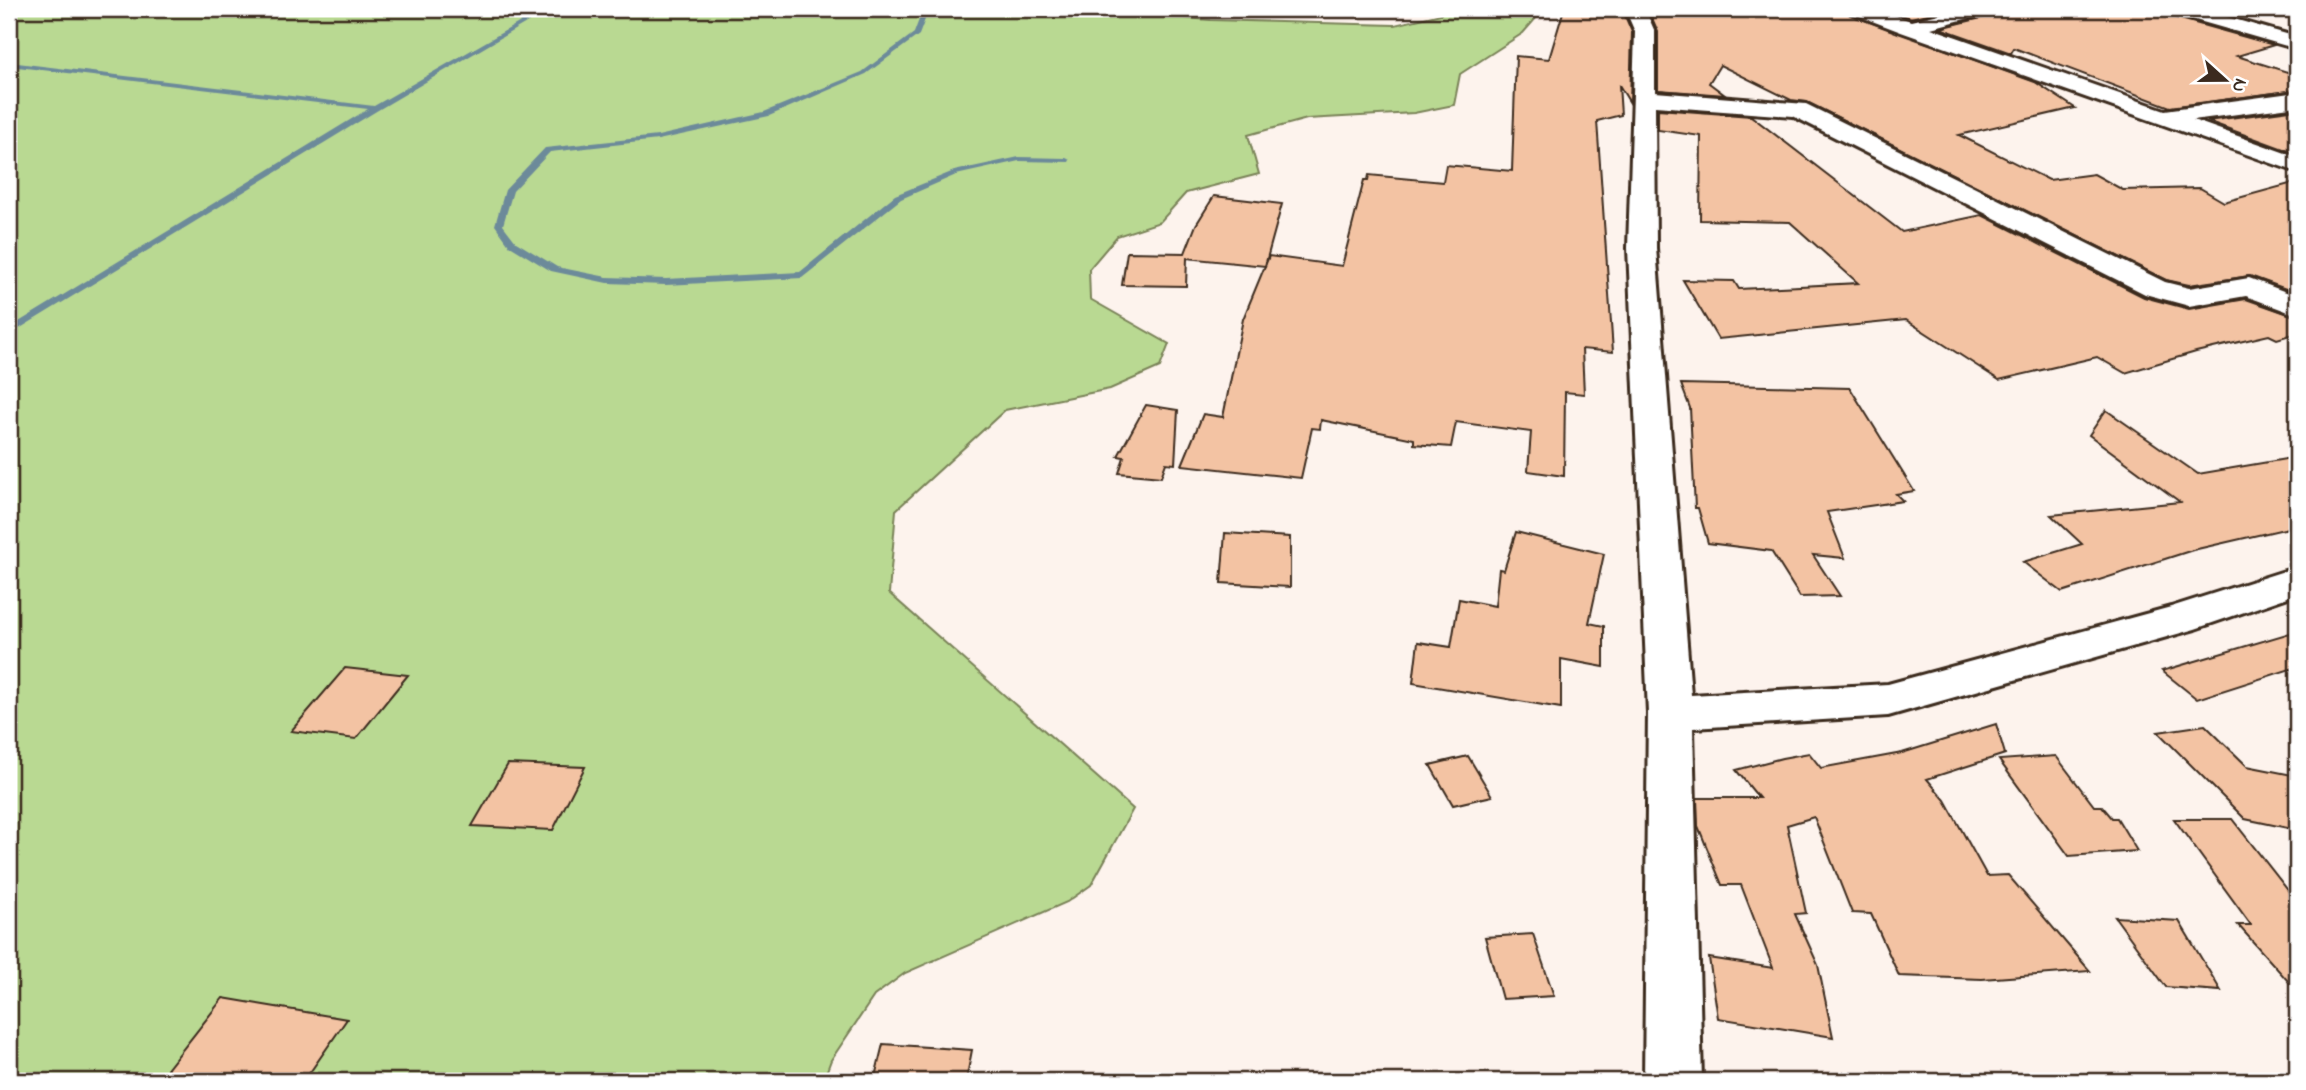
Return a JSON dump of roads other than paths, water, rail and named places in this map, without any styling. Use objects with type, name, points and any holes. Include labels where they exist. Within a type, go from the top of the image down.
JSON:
[{"type":"street","points":[[1635,9],[1645,33],[1642,248],[1670,713],[1673,1081]]},
{"type":"street","points":[[1858,9],[2297,166]]},
{"type":"street","points":[[1908,28],[1981,9]]},
{"type":"street","points":[[2178,9],[2297,43]]},
{"type":"street","points":[[1645,98],[1798,109],[2155,288],[2189,297],[2249,287],[2297,306]]},
{"type":"street","points":[[2161,118],[2297,99]]},
{"type":"street","points":[[1670,713],[1888,700],[2180,619],[2297,580]]},
{"type":"waterway","points":[[375,108],[547,9]]},
{"type":"waterway","points":[[926,9],[917,34],[864,73],[766,114],[658,138],[548,150],[509,190],[499,225],[513,244],[554,269],[607,280],[666,282],[802,275],[898,197],[954,173],[1019,159],[1066,160]]},
{"type":"waterway","points":[[9,64],[375,108]]},
{"type":"waterway","points":[[9,332],[375,108]]}]
